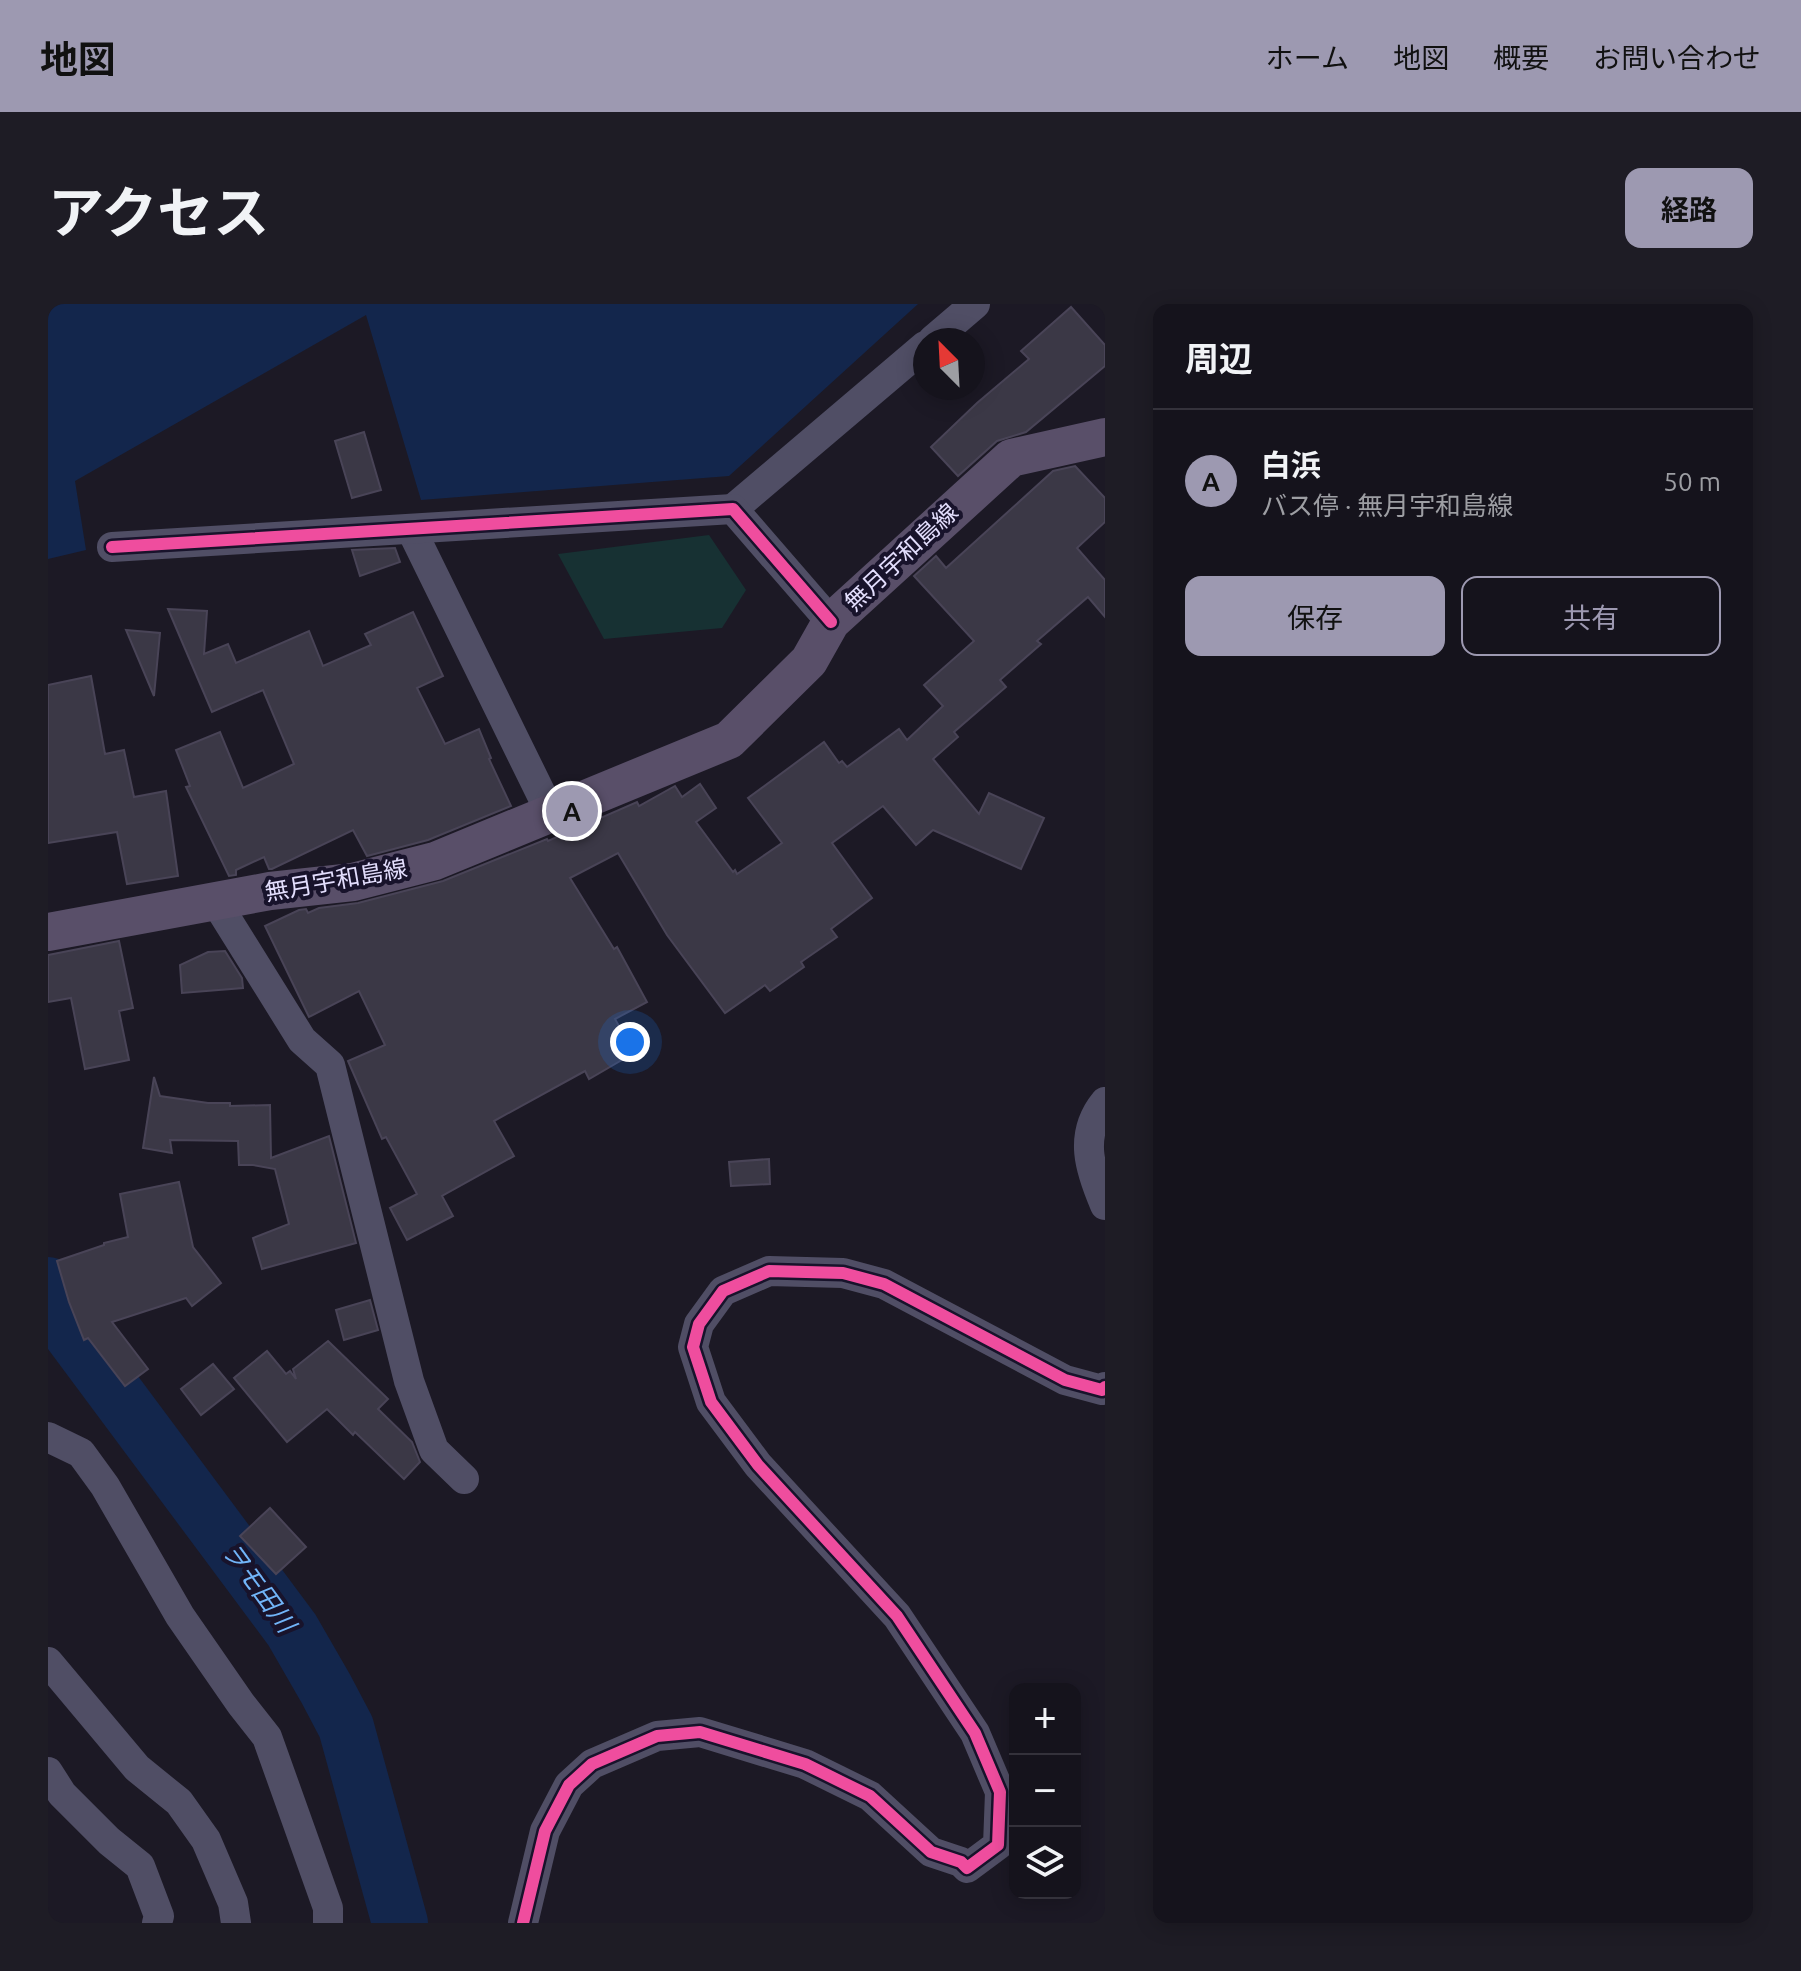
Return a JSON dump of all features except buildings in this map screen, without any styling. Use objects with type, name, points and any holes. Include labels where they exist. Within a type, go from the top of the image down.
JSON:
[{"type":"main road","name":"無月宇和島線","points":[[48,932],[270,891],[353,882],[421,865],[729,740],[809,661],[831,622],[1011,458],[1105,437]]},
{"type":"street","points":[[947,328],[975,304]]},
{"type":"street","points":[[112,547],[733,509],[913,356]]},
{"type":"street","points":[[733,509],[831,622]]},
{"type":"street","points":[[411,529],[551,814]]},
{"type":"street","points":[[216,902],[302,1040],[330,1065],[409,1381],[434,1450],[464,1479]]},
{"type":"street","points":[[1105,1102],[1097,1112],[1089,1137],[1090,1170],[1105,1205]]},
{"type":"street","points":[[523,1923],[545,1831],[569,1785],[592,1764],[657,1736],[700,1732],[805,1764],[870,1796],[931,1852],[961,1862],[967,1868],[998,1845],[1000,1792],[975,1733],[897,1616],[758,1465],[711,1402],[693,1347],[699,1324],[723,1291],[769,1271],[843,1273],[884,1284],[1065,1380],[1102,1390],[1105,1387]]},
{"type":"street","points":[[48,1437],[81,1453],[105,1486],[180,1616],[267,1737],[328,1908],[328,1923]]},
{"type":"street","points":[[48,1662],[137,1768],[179,1802],[206,1840],[233,1903],[236,1923]]},
{"type":"street","points":[[48,1772],[62,1794],[109,1841],[140,1866],[159,1916],[157,1923]]},
{"type":"green space","points":[[709,535],[746,590],[722,628],[604,639],[558,554]]},
{"type":"water","points":[[48,304],[918,304],[729,476],[421,500],[366,315],[75,481],[86,550],[48,559]]},
{"type":"waterway","name":"ヲモ田川","points":[[48,1285],[68,1329],[292,1630],[326,1689],[346,1727],[400,1923]]},
{"type":"cycle path","points":[[112,547],[733,509],[831,622]]},
{"type":"cycle path","points":[[523,1923],[545,1831],[569,1785],[592,1764],[657,1736],[700,1732],[805,1764],[870,1796],[931,1852],[961,1862],[967,1868],[998,1845],[1000,1792],[975,1733],[897,1616],[758,1465],[711,1402],[693,1347],[699,1324],[723,1291],[769,1271],[843,1273],[884,1284],[1065,1380],[1102,1390],[1105,1387]]},
{"type":"place","name":"白浜","points":[[572,811]]}]
